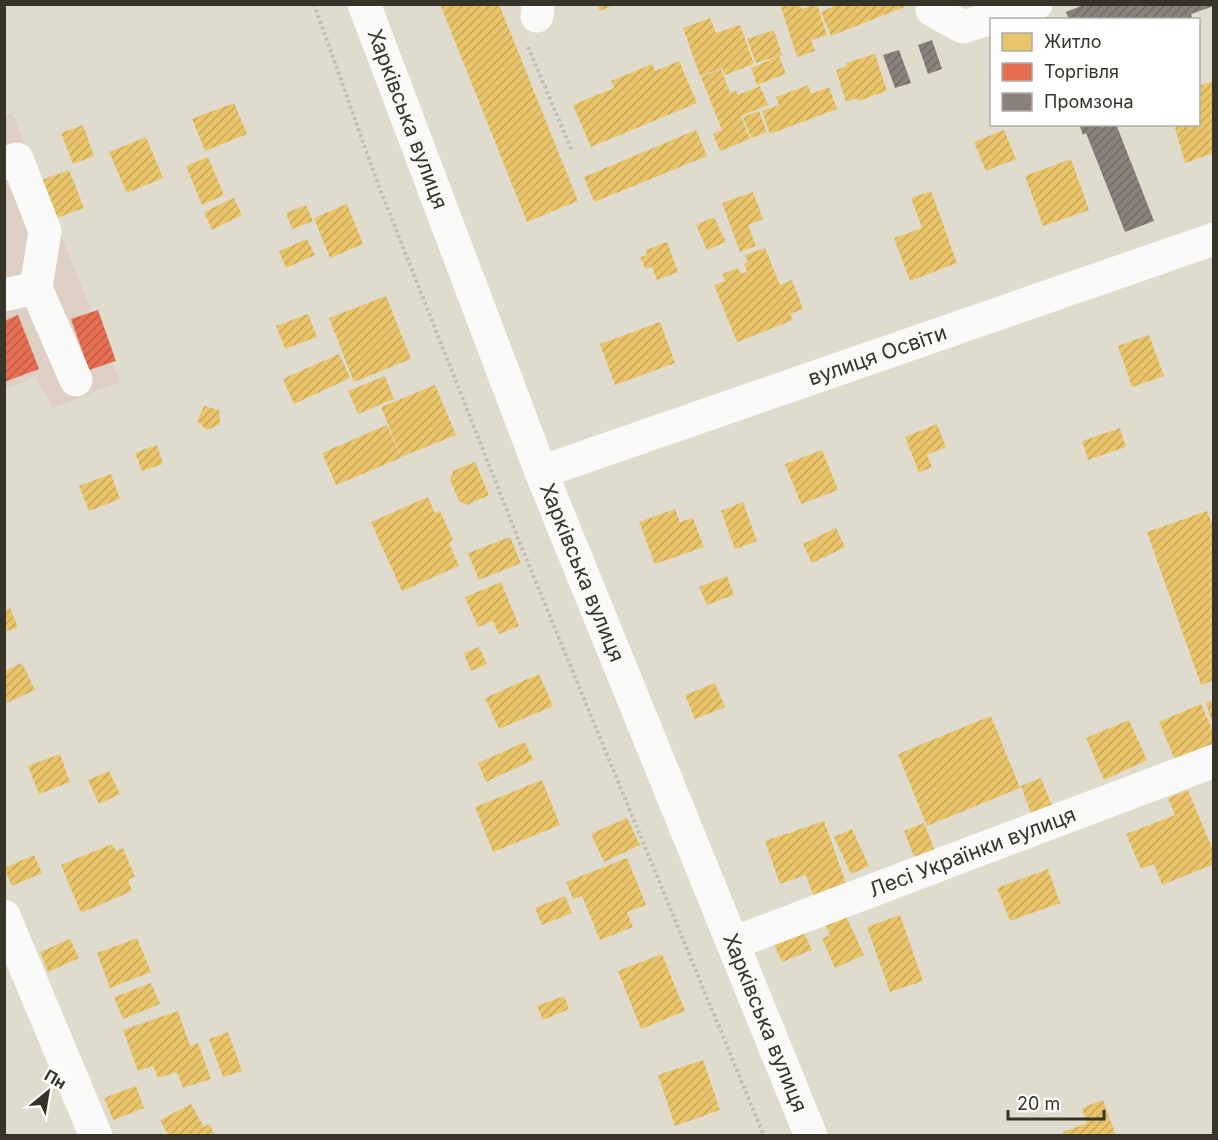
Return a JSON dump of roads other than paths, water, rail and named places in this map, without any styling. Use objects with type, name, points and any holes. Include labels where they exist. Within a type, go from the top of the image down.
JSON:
[{"type":"street","name":"Харківська вулиця","points":[[364,4],[541,472],[811,1136]]},
{"type":"street","points":[[992,18],[1036,4]]},
{"type":"street","points":[[932,10],[963,27],[990,18]]},
{"type":"street","points":[[4,164],[17,159],[45,231],[36,288],[76,380]]},
{"type":"street","name":"вулиця Освіти","points":[[541,472],[1214,239]]},
{"type":"street","points":[[4,295],[36,288]]},
{"type":"street","name":"Лесі Українки вулиця","points":[[733,943],[1214,761]]},
{"type":"street","points":[[4,916],[96,1136]]}]
